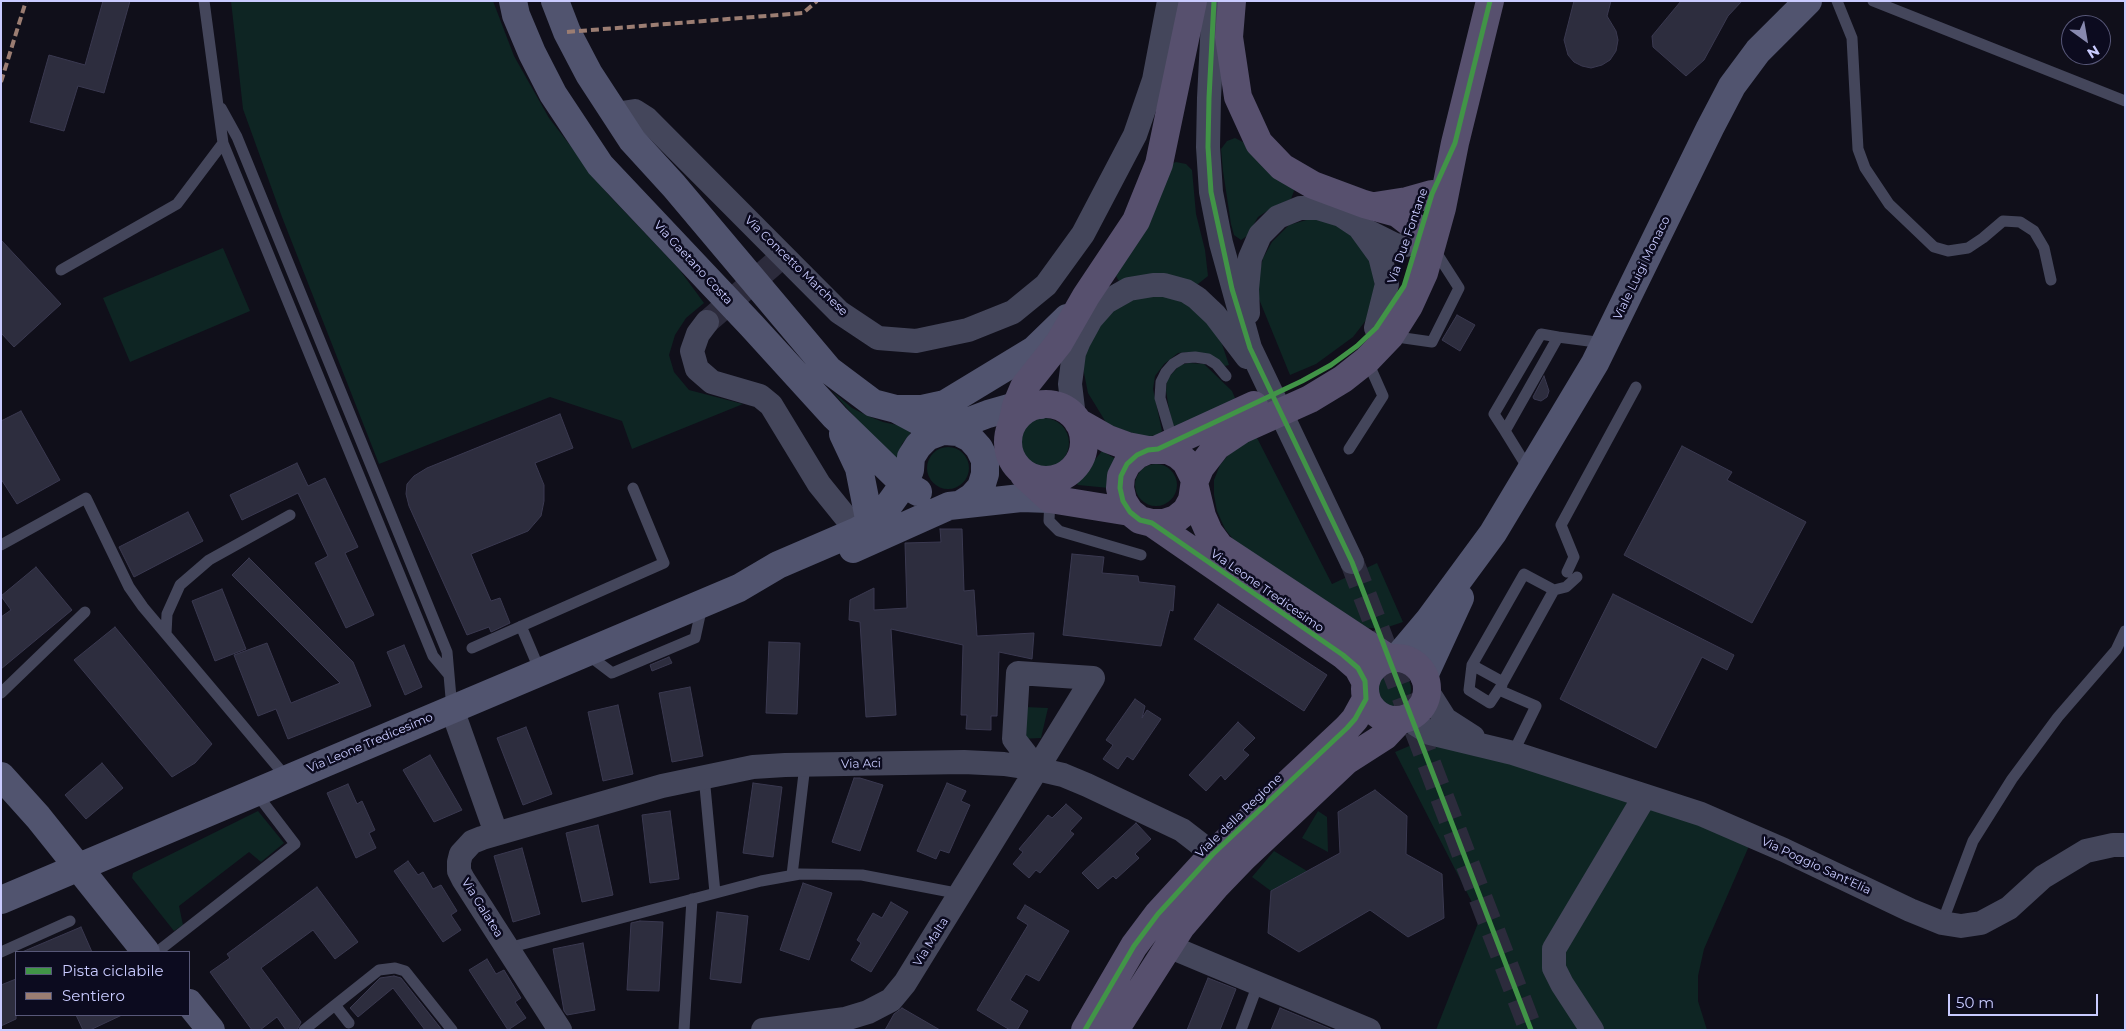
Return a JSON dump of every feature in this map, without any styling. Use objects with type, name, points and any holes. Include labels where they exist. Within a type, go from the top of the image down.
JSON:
[{"type":"main road","points":[[1044,490],[1048,480],[1026,475],[1011,458],[1008,447],[1008,435],[1023,412],[1024,387],[1059,342],[1086,296],[1136,222],[1159,164],[1193,1]]},
{"type":"main road","points":[[1232,1],[1229,38],[1238,96],[1259,143],[1282,167],[1367,217],[1397,213],[1429,241]]},
{"type":"main road","name":"Via Due Fontane","points":[[1306,390],[1343,379],[1367,360],[1383,332],[1419,287],[1490,1]]},
{"type":"main road","name":"Via Due Fontane","points":[[1429,241],[1432,194],[1455,143]]},
{"type":"main road","points":[[1367,217],[1432,194]]},
{"type":"main road","name":"Via Due Fontane","points":[[1306,390],[1331,365],[1357,346],[1383,332]]},
{"type":"main road","points":[[1141,518],[1123,501],[1120,488],[1121,476],[1127,464],[1136,455],[1237,423],[1306,390]]},
{"type":"main road","points":[[1023,412],[1058,406],[1108,439],[1127,446],[1160,447],[1168,450],[1178,455],[1192,470],[1195,484]]},
{"type":"main road","points":[[1044,490],[1071,471],[1079,460],[1084,448],[1083,434],[1076,419]]},
{"type":"main road","points":[[1044,490],[1141,518],[1164,523],[1176,519],[1186,511],[1192,500],[1200,468],[1237,423]]},
{"type":"main road","name":"Via Leone Tredicesimo","points":[[1195,484],[1202,516],[1209,532],[1220,547],[1392,658]]},
{"type":"main road","name":"Via Leone Tredicesimo","points":[[1141,518],[1343,655],[1358,668],[1366,690]]},
{"type":"main road","points":[[1115,1030],[1181,926],[1244,857],[1346,761],[1384,736],[1403,719],[1412,715],[1422,704],[1425,682],[1417,667],[1408,660],[1392,658],[1379,662],[1372,669],[1366,690],[1378,714],[1386,718],[1403,719]]},
{"type":"main road","name":"Viale della Regione","points":[[1085,1030],[1134,946],[1158,914],[1213,854],[1347,728],[1355,719],[1366,690]]},
{"type":"street","name":"Via Gaetano Costa","points":[[513,1],[516,14],[532,53],[553,94],[600,165],[835,417],[910,482]]},
{"type":"street","points":[[555,1],[567,32],[588,74],[632,140],[674,186],[829,370],[873,403],[896,409],[942,431],[958,432],[970,438],[979,448],[985,460],[985,474],[981,487],[972,497],[783,579],[739,588]]},
{"type":"street","name":"Via Concetto Marchese","points":[[615,114],[635,111],[646,118],[839,312],[878,338],[916,340],[968,330],[1013,312],[1046,285],[1083,234],[1135,135],[1154,80],[1169,1]]},
{"type":"street","points":[[1214,1],[1208,147],[1211,192],[1232,289],[1250,348],[1352,562]]},
{"type":"street","name":"Viale Luigi Monaco","points":[[1486,544],[1606,344],[1732,86],[1758,51],[1808,1]]},
{"type":"street","points":[[1250,348],[1247,289],[1250,258],[1260,235],[1278,217],[1300,208],[1318,208],[1341,215],[1367,217],[1387,284],[1383,332]]},
{"type":"street","points":[[1076,419],[1070,384],[1074,352],[1084,330],[1106,302],[1117,294],[1139,286],[1164,285],[1186,291],[1197,298],[1215,314],[1265,382]]},
{"type":"street","points":[[896,409],[922,409],[945,404],[1034,350],[1052,334],[1086,296]]},
{"type":"street","points":[[707,322],[698,334],[692,351],[697,369],[712,382],[760,396],[771,405],[820,484],[864,528]]},
{"type":"street","points":[[739,588],[778,565],[864,528],[882,513],[910,482],[912,457],[918,446],[927,437],[988,414],[1023,412]]},
{"type":"street","points":[[835,417],[859,468],[864,528]]},
{"type":"street","points":[[910,482],[926,500],[937,505],[955,505],[1044,490]]},
{"type":"street","points":[[1392,658],[1429,620],[1486,544]]},
{"type":"street","points":[[1486,544],[1425,682],[1445,718],[1463,732],[1502,750]]},
{"type":"street","name":"Via Leone Tredicesimo","points":[[1,900],[254,791],[739,588]]},
{"type":"street","name":"Via Malta","points":[[763,1030],[845,1019],[868,1012],[891,1000],[905,983],[961,894],[1093,678],[1018,673],[1014,739],[1037,769]]},
{"type":"street","points":[[452,708],[496,834]]},
{"type":"street","points":[[1403,719],[1430,733],[1502,750]]},
{"type":"street","name":"Via Poggio Sant'Elia","points":[[1502,750],[1701,814],[1784,850],[1910,910],[1942,923],[1961,926],[1981,923],[2009,908],[2042,877],[2086,851],[2113,845],[2125,845]]},
{"type":"street","name":"Via Aci","points":[[496,834],[662,786],[753,767],[964,762],[1004,764],[1063,775],[1182,830],[1213,854]]},
{"type":"street","points":[[1,776],[38,817],[145,951]]},
{"type":"street","points":[[1592,1030],[1562,984],[1554,968],[1554,950],[1644,796]]},
{"type":"street","name":"Via Galatea","points":[[496,834],[472,842],[466,847],[459,862],[460,871],[560,1030]]},
{"type":"street","points":[[1168,946],[1369,1030]]},
{"type":"street","points":[[190,1004],[212,1030]]},
{"type":"lane","points":[[204,1],[223,143],[433,656],[449,675]]},
{"type":"lane","points":[[1837,1],[1852,38],[1858,149],[1865,168],[1889,204],[1934,247],[1948,251],[1968,248],[2003,221],[2020,222],[2034,231],[2044,248],[2051,280]]},
{"type":"lane","points":[[1873,1],[2125,101]]},
{"type":"lane","points":[[216,100],[237,137],[447,652],[452,708]]},
{"type":"lane","points":[[61,270],[177,204],[223,143]]},
{"type":"lane","points":[[1383,332],[1432,342],[1460,288],[1429,241]]},
{"type":"lane","points":[[1530,472],[1494,414],[1541,334],[1606,344]]},
{"type":"lane","points":[[1505,431],[1558,337]]},
{"type":"lane","points":[[1160,447],[1161,382],[1173,364],[1184,358],[1195,356],[1208,359],[1216,364],[1226,376]]},
{"type":"lane","points":[[1349,449],[1383,396],[1367,360]]},
{"type":"lane","points":[[1554,590],[1490,703],[1469,690],[1472,665],[1524,574],[1554,590],[1566,587],[1572,574],[1574,557],[1561,525],[1636,387]]},
{"type":"lane","points":[[472,648],[664,563],[633,488]]},
{"type":"lane","points":[[1044,490],[1049,521],[1060,531],[1141,556]]},
{"type":"lane","points":[[1,545],[86,498],[129,587],[287,778]]},
{"type":"lane","points":[[166,634],[167,614],[180,585],[209,560],[290,515]]},
{"type":"lane","points":[[1,693],[86,612]]},
{"type":"lane","points":[[521,626],[540,672]]},
{"type":"lane","points":[[1942,923],[1973,841],[2007,787],[2058,718],[2116,650],[2125,631]]},
{"type":"lane","points":[[1472,665],[1501,686],[1536,706],[1502,750]]},
{"type":"lane","points":[[792,875],[805,765]]},
{"type":"lane","points":[[704,776],[715,893]]},
{"type":"lane","points":[[158,951],[295,844],[254,791]]},
{"type":"lane","points":[[508,948],[761,881],[792,875],[862,875],[961,894]]},
{"type":"lane","points":[[684,1030],[692,899]]},
{"type":"lane","points":[[1,952],[70,921]]},
{"type":"lane","points":[[304,1030],[379,970],[395,968],[405,971],[452,1030]]},
{"type":"lane","points":[[1242,1030],[1258,984]]},
{"type":"lane","points":[[335,1005],[349,1022]]},
{"type":"green space","points":[[231,1],[493,1],[514,56],[549,118],[607,193],[679,269],[704,303],[686,318],[675,335],[669,355],[674,372],[689,390],[743,404],[632,449],[622,421],[550,397],[379,464],[282,217],[243,109]]},
{"type":"green space","points":[[1235,138],[1243,142],[1250,153],[1292,185],[1294,191],[1291,199],[1273,207],[1258,217],[1247,236],[1241,240],[1234,235],[1231,224],[1221,149],[1227,141]]},
{"type":"green space","points":[[1176,162],[1186,164],[1192,170],[1196,214],[1205,250],[1208,276],[1198,284],[1120,283],[1116,276],[1119,266],[1169,165]]},
{"type":"green space","points":[[1310,219],[1333,222],[1347,229],[1373,265],[1377,306],[1353,337],[1316,364],[1290,375],[1259,299],[1258,278],[1263,258],[1272,242],[1289,225]]},
{"type":"green space","points":[[223,248],[250,311],[130,362],[103,298]]},
{"type":"green space","points":[[1156,293],[1191,305],[1209,324],[1222,344],[1229,365],[1225,366],[1190,352],[1178,353],[1164,364],[1155,376],[1153,389],[1162,431],[1159,435],[1143,437],[1107,424],[1088,393],[1084,373],[1084,352],[1093,333],[1110,312],[1131,299]]},
{"type":"green space","points":[[1189,363],[1204,364],[1232,391],[1237,403],[1180,430],[1173,425],[1166,391],[1167,379],[1180,365]]},
{"type":"green space","points":[[832,391],[852,408],[868,416],[883,422],[911,428],[910,434],[902,444],[896,464]]},
{"type":"green space","points":[[1044,418],[1058,422],[1065,429],[1069,443],[1065,457],[1058,464],[1044,468],[1030,464],[1023,457],[1019,443],[1023,429],[1030,422]]},
{"type":"green space","points":[[1256,436],[1332,584],[1377,563],[1403,622],[1385,628],[1368,628],[1353,623],[1236,543],[1225,529],[1217,511],[1214,480],[1220,465],[1229,454]]},
{"type":"green space","points":[[948,447],[963,453],[969,468],[963,483],[948,489],[933,483],[927,468],[933,453]]},
{"type":"green space","points":[[1102,451],[1116,459],[1109,488],[1078,485],[1075,481]]},
{"type":"green space","points":[[1152,464],[1160,464],[1171,470],[1177,485],[1171,500],[1160,506],[1152,506],[1141,500],[1135,489],[1135,481],[1141,470]]},
{"type":"green space","points":[[1394,672],[1401,673],[1406,677],[1410,682],[1410,696],[1406,701],[1401,705],[1394,706],[1387,705],[1382,701],[1378,696],[1377,689],[1378,682],[1382,677],[1387,673]]},
{"type":"green space","points":[[1025,707],[1048,708],[1041,738],[1020,739]]},
{"type":"green space","points":[[1414,744],[1452,745],[1633,798],[1749,846],[1704,949],[1698,976],[1698,1001],[1707,1030],[1436,1030],[1480,918],[1395,752]]},
{"type":"green space","points":[[258,811],[284,843],[261,862],[249,852],[179,906],[183,925],[174,931],[132,878],[133,873]]},
{"type":"green space","points":[[1318,811],[1327,817],[1328,852],[1302,838]]},
{"type":"green space","points":[[1274,851],[1307,871],[1271,891],[1252,877]]},
{"type":"building","points":[[103,1],[130,1],[104,93],[78,86],[64,131],[30,122],[49,55],[85,65]]},
{"type":"building","points":[[1574,1],[1611,1],[1607,16],[1616,31],[1618,40],[1616,51],[1610,60],[1602,65],[1591,68],[1582,66],[1574,62],[1568,55],[1564,40]]},
{"type":"building","points":[[1681,1],[1742,1],[1728,16],[1704,60],[1686,76],[1653,47],[1652,36]]},
{"type":"building","points":[[1,240],[61,304],[14,347],[1,333]]},
{"type":"building","points":[[1457,315],[1475,325],[1460,351],[1442,340]]},
{"type":"building","points":[[1544,376],[1549,391],[1547,397],[1541,401],[1533,397]]},
{"type":"building","points":[[21,411],[60,480],[17,504],[1,479],[1,421]]},
{"type":"building","points":[[560,414],[573,448],[535,463],[544,485],[544,501],[541,516],[528,531],[471,554],[491,601],[500,598],[510,623],[491,632],[489,627],[467,635],[409,506],[406,494],[407,484],[414,476],[427,468]]},
{"type":"building","points":[[1682,446],[1732,472],[1727,480],[1806,522],[1752,623],[1624,555]]},
{"type":"building","points":[[297,463],[308,486],[325,478],[358,547],[345,553],[374,615],[346,628],[315,563],[328,556],[298,493],[242,520],[230,495]]},
{"type":"building","points":[[188,512],[203,541],[134,577],[119,547]]},
{"type":"building","points":[[940,529],[962,529],[964,591],[974,590],[977,636],[1034,633],[1032,659],[999,652],[997,716],[991,716],[991,730],[966,729],[967,715],[961,715],[963,645],[891,629],[896,715],[866,717],[860,622],[849,620],[850,600],[874,588],[874,610],[907,608],[905,543],[941,542]]},
{"type":"building","points":[[1072,554],[1104,557],[1102,573],[1138,576],[1139,582],[1175,586],[1173,611],[1170,610],[1161,646],[1063,635]]},
{"type":"building","points":[[249,558],[353,662],[371,706],[288,739],[276,709],[258,716],[234,655],[267,643],[291,703],[340,683],[232,575]]},
{"type":"building","points":[[36,567],[72,610],[1,669],[1,617],[11,610],[1,596]]},
{"type":"building","points":[[222,589],[246,649],[215,661],[192,601]]},
{"type":"building","points":[[1613,594],[1734,655],[1727,670],[1702,657],[1656,748],[1560,699]]},
{"type":"building","points":[[1218,604],[1327,675],[1304,711],[1194,639]]},
{"type":"building","points":[[115,627],[212,744],[195,763],[172,777],[74,660]]},
{"type":"building","points":[[769,642],[800,643],[797,714],[766,713]]},
{"type":"building","points":[[404,645],[422,687],[405,695],[387,652]]},
{"type":"building","points":[[669,657],[672,663],[652,671],[650,665]]},
{"type":"building","points":[[690,687],[703,756],[672,762],[659,693]]},
{"type":"building","points":[[1135,699],[1145,706],[1142,718],[1147,710],[1161,719],[1133,760],[1127,756],[1118,769],[1103,759],[1113,745],[1106,740]]},
{"type":"building","points":[[618,705],[633,774],[603,781],[588,712]]},
{"type":"building","points":[[1238,722],[1255,738],[1243,750],[1249,755],[1225,780],[1221,775],[1206,791],[1189,775]]},
{"type":"building","points":[[526,727],[552,794],[523,805],[497,738]]},
{"type":"building","points":[[430,755],[462,810],[434,822],[403,770]]},
{"type":"building","points":[[102,763],[123,788],[86,819],[65,795]]},
{"type":"building","points":[[854,778],[883,785],[860,851],[832,842]]},
{"type":"building","points":[[753,783],[782,787],[773,857],[743,853]]},
{"type":"building","points":[[947,783],[966,791],[961,801],[970,805],[949,853],[940,850],[936,859],[917,851]]},
{"type":"building","points":[[348,784],[357,804],[362,801],[375,830],[369,833],[376,848],[356,858],[327,793]]},
{"type":"building","points":[[1375,790],[1407,816],[1406,854],[1442,874],[1444,918],[1408,937],[1370,910],[1299,952],[1268,933],[1271,891],[1340,853],[1338,812]]},
{"type":"building","points":[[1066,804],[1082,818],[1070,831],[1074,834],[1040,873],[1036,870],[1029,878],[1013,864],[1023,852],[1019,849],[1048,815],[1052,818]]},
{"type":"building","points":[[670,811],[679,879],[650,883],[642,815]]},
{"type":"building","points":[[1136,823],[1151,839],[1135,854],[1139,858],[1116,879],[1113,876],[1098,889],[1082,873]]},
{"type":"building","points":[[598,825],[613,895],[582,902],[566,833]]},
{"type":"building","points":[[522,848],[540,914],[513,922],[494,856]]},
{"type":"building","points":[[408,861],[418,875],[423,872],[433,889],[441,885],[457,911],[451,915],[461,930],[443,942],[394,871]]},
{"type":"building","points":[[803,883],[832,893],[809,960],[780,950]]},
{"type":"building","points":[[317,887],[358,942],[335,959],[313,930],[261,968],[301,1022],[297,1030],[286,1030],[277,1017],[260,1030],[252,1030],[210,972],[230,958],[227,954]]},
{"type":"building","points":[[891,902],[908,912],[871,972],[851,960],[861,943],[857,940],[873,913],[882,918]]},
{"type":"building","points":[[1025,905],[1069,931],[1039,981],[1026,974],[1010,1000],[1028,1011],[1017,1030],[1010,1030],[977,1010],[1028,925],[1017,918]]},
{"type":"building","points":[[717,912],[748,916],[741,983],[710,979]]},
{"type":"building","points":[[640,921],[663,922],[659,991],[627,990],[631,923]]},
{"type":"building","points":[[81,927],[92,951],[24,951]]},
{"type":"building","points":[[583,943],[595,1010],[567,1015],[564,1011],[553,949]]},
{"type":"building","points":[[487,959],[496,974],[504,970],[521,998],[515,1002],[526,1018],[508,1030],[469,970]]},
{"type":"building","points":[[394,976],[401,978],[442,1030],[425,1030],[393,988],[358,1017],[350,1008],[380,978]]},
{"type":"building","points":[[1208,978],[1236,989],[1220,1030],[1187,1030]]},
{"type":"building","points":[[15,979],[16,1019],[1,1026],[1,985]]},
{"type":"building","points":[[902,1008],[940,1030],[885,1030],[894,1014]]},
{"type":"building","points":[[1280,1008],[1333,1030],[1271,1030]]},
{"type":"building","points":[[76,1016],[120,1016],[90,1030],[83,1030]]},
{"type":"tunnel","points":[[707,322],[784,255]]},
{"type":"tunnel","points":[[1352,562],[1531,1030]]},
{"type":"marked path","points":[[1,82],[26,1]]},
{"type":"marked path","points":[[567,32],[803,13],[817,1]]},
{"type":"cycle path","points":[[1214,1],[1208,147],[1211,192],[1232,289],[1250,348],[1352,562],[1531,1030]]},
{"type":"cycle path","points":[[1085,1030],[1134,946],[1158,914],[1213,854],[1347,728],[1355,719],[1366,699],[1365,681],[1358,668],[1343,655],[1152,523],[1140,520],[1130,512],[1123,501],[1120,488],[1121,476],[1127,464],[1137,455],[1148,450],[1158,449],[1302,381],[1331,365],[1357,346],[1376,328],[1404,286],[1432,194],[1455,143],[1490,1]]}]
